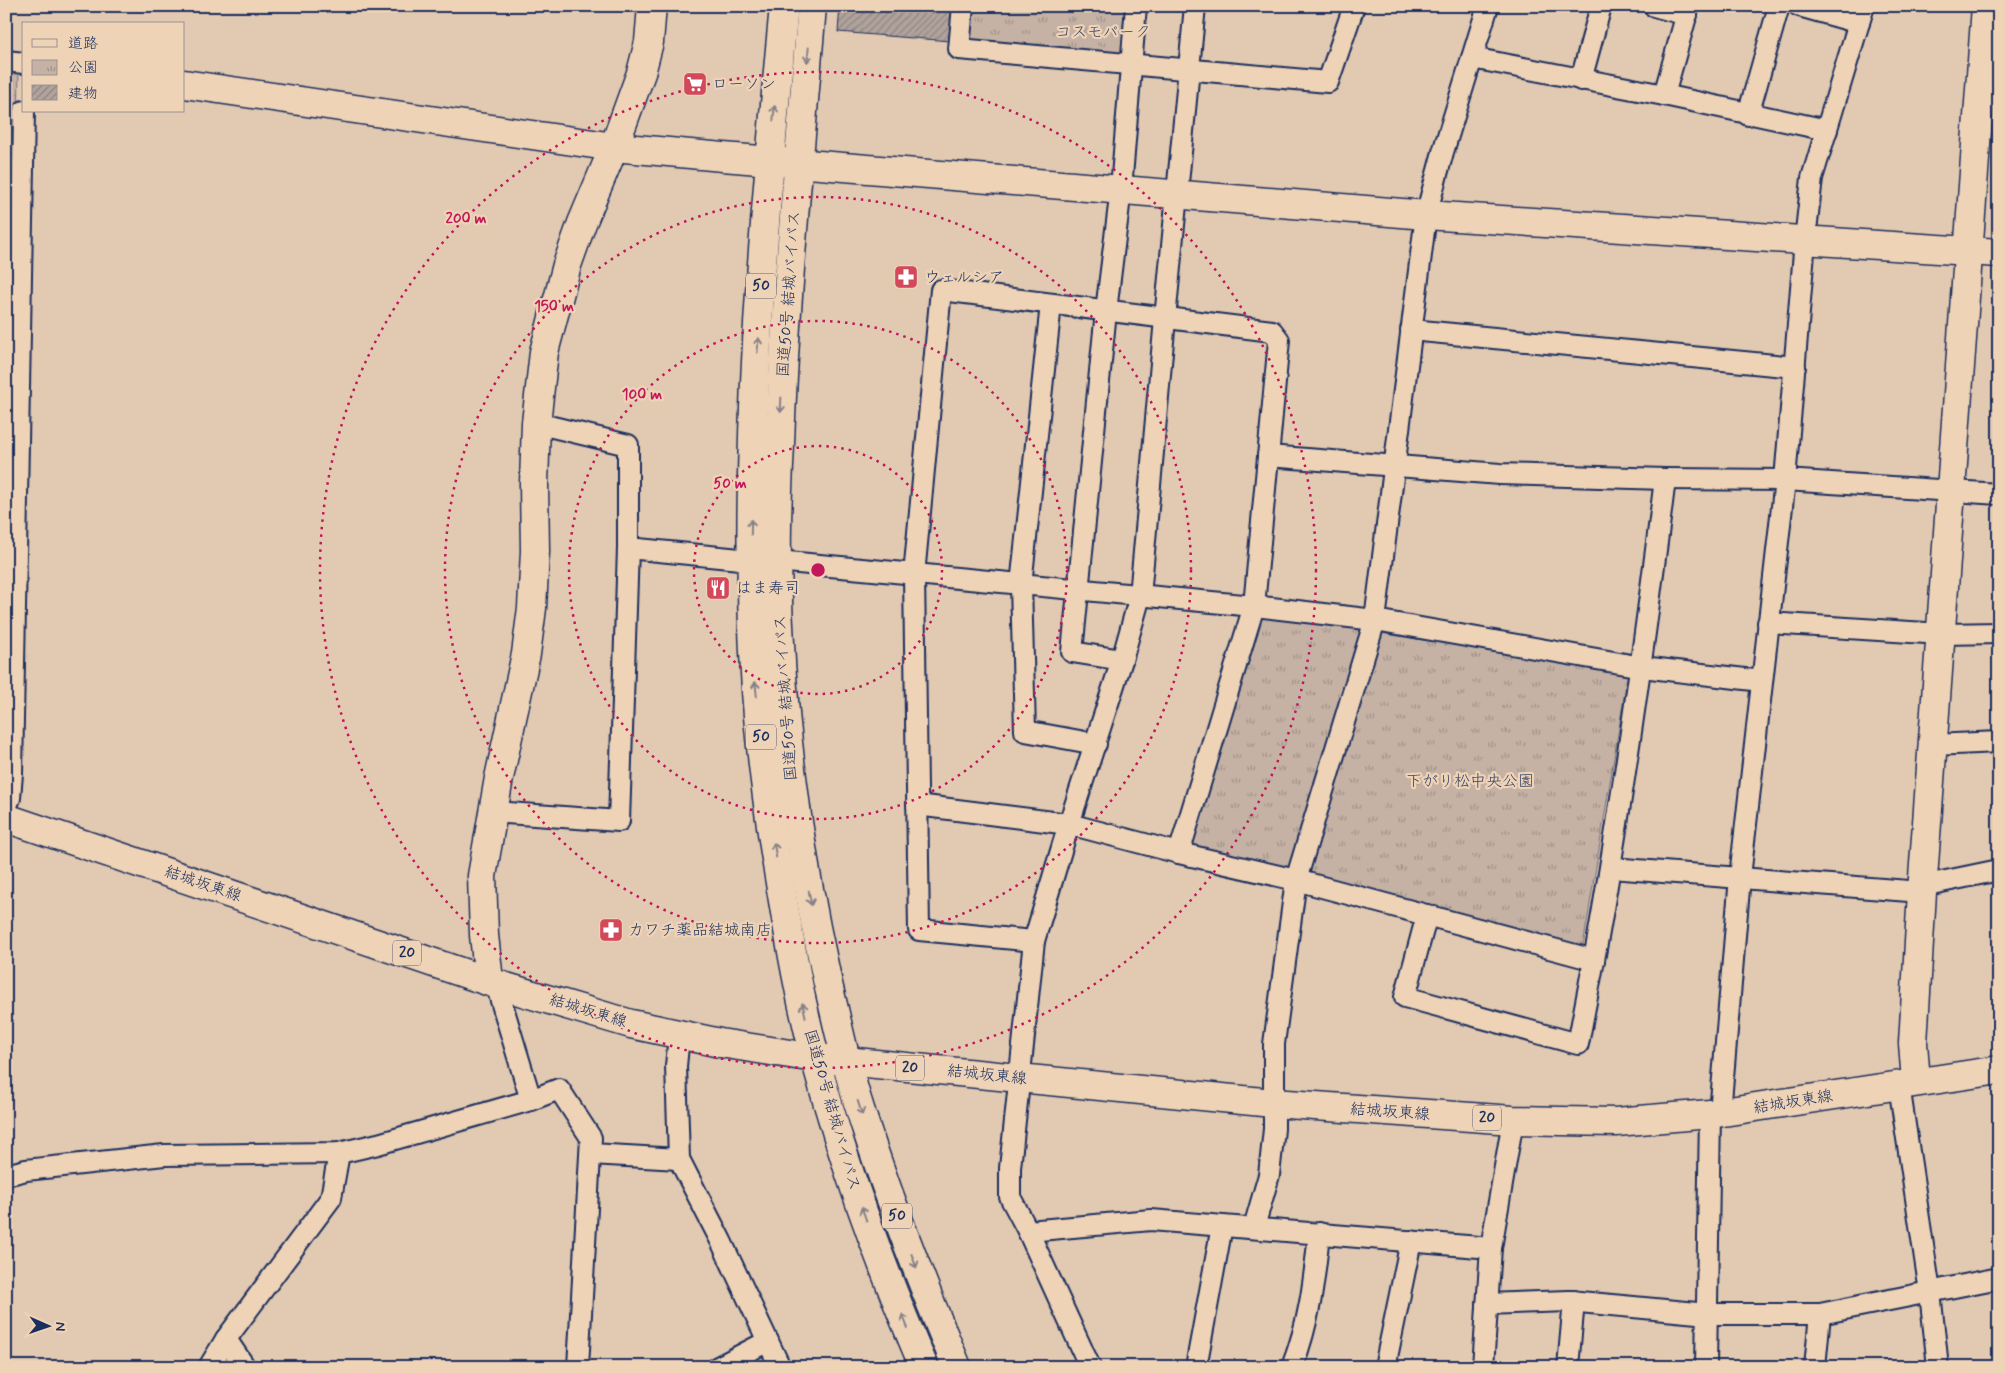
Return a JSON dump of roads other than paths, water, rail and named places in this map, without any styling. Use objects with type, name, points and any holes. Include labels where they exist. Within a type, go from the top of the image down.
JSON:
[{"type":"main road","points":[[493,982],[484,935],[482,876],[493,812],[526,654],[532,608],[535,551],[534,484],[536,423],[544,352],[567,265],[641,73],[649,42],[652,6]]},
{"type":"main road","name":"国道50号 結城バイパス","points":[[784,6],[769,162],[754,411],[763,560],[782,678],[794,798],[816,929],[846,1061],[858,1105],[918,1275],[957,1367]]},
{"type":"main road","name":"国道50号 結城バイパス","points":[[812,6],[782,388],[763,560],[755,677],[767,802],[787,928],[815,1058],[858,1196],[924,1367]]},
{"type":"main road","points":[[1908,1084],[1913,1043],[1922,889],[1942,634],[1968,251],[1991,46],[1986,6]]},
{"type":"main road","points":[[185,84],[614,147],[769,162],[1176,193],[1426,215],[1999,253]]},
{"type":"main road","name":"結城坂東線","points":[[6,818],[493,982],[631,1024],[680,1036],[815,1058],[1273,1103],[1513,1120],[1616,1122],[1715,1113],[1999,1070]]},
{"type":"street","points":[[963,6],[959,49],[1328,82],[1354,6]]},
{"type":"street","points":[[1122,660],[1072,652],[1106,311],[1121,189],[1136,6]]},
{"type":"street","points":[[1090,1367],[1028,1231],[1010,1197],[1010,1168],[1034,941],[1069,824],[1122,660],[1140,596],[1176,193],[1195,6]]},
{"type":"street","points":[[1254,1228],[1269,1175],[1274,1129],[1274,1044],[1296,880],[1375,620],[1426,215],[1443,152],[1488,6]]},
{"type":"street","points":[[1581,80],[1601,6]]},
{"type":"street","points":[[1654,6],[1688,10],[1664,96]]},
{"type":"street","points":[[1748,115],[1779,6]]},
{"type":"street","points":[[1706,1367],[1715,1113],[1785,480],[1812,178],[1862,15],[1799,6]]},
{"type":"street","points":[[1472,58],[1827,130]]},
{"type":"street","points":[[6,61],[22,63]]},
{"type":"street","points":[[6,808],[10,798],[12,774],[24,112]]},
{"type":"street","points":[[1034,941],[919,930],[914,575],[941,290],[1272,331],[1278,340],[1254,606],[1180,853]]},
{"type":"street","points":[[1051,304],[1021,585],[1025,732],[1096,744]]},
{"type":"street","points":[[1412,330],[1795,367]]},
{"type":"street","points":[[493,812],[619,821],[628,548],[628,445],[536,423]]},
{"type":"street","points":[[1268,456],[1500,474],[1665,479],[1785,480],[1999,494]]},
{"type":"street","points":[[1427,915],[1405,998],[1578,1044],[1611,868],[1642,667],[1665,479]]},
{"type":"street","points":[[628,548],[1254,606],[1375,620],[1642,667],[1762,680]]},
{"type":"street","points":[[1768,623],[1942,634],[1999,633]]},
{"type":"street","points":[[1933,745],[1999,742]]},
{"type":"street","points":[[917,805],[1069,824],[1180,853],[1296,880],[1594,960]]},
{"type":"street","points":[[1611,868],[1922,889],[1999,870]]},
{"type":"street","points":[[493,982],[531,1100]]},
{"type":"street","points":[[680,1036],[676,1066],[679,1159],[722,1241],[780,1367]]},
{"type":"street","points":[[1908,1084],[1938,1367]]},
{"type":"street","points":[[6,1174],[26,1170],[164,1155],[340,1153],[531,1100],[559,1089],[591,1138],[578,1367]]},
{"type":"street","points":[[1483,1367],[1491,1248],[1513,1120]]},
{"type":"street","points":[[209,1367],[226,1339],[331,1198],[340,1153]]},
{"type":"street","points":[[591,1154],[679,1159]]},
{"type":"street","points":[[1028,1231],[1151,1220],[1491,1248]]},
{"type":"street","points":[[1196,1367],[1222,1226]]},
{"type":"street","points":[[1292,1367],[1312,1298],[1320,1233]]},
{"type":"street","points":[[1384,1367],[1411,1241]]},
{"type":"street","points":[[1487,1304],[1574,1301],[1708,1314],[1820,1314],[1999,1278]]},
{"type":"street","points":[[1568,1367],[1574,1301]]},
{"type":"street","points":[[1815,1367],[1820,1314]]},
{"type":"street","points":[[226,1339],[245,1367]]},
{"type":"street","points":[[718,1367],[768,1341]]},
{"type":"place","name":"ローソン","points":[[695,84]]},
{"type":"place","name":"ウェルシア","points":[[906,277]]},
{"type":"place","name":"はま寿司","points":[[718,588]]},
{"type":"place","name":"カワチ薬品結城南店","points":[[611,930]]},
{"type":"park label","name":"コスモパーク","points":[[1103,32]]},
{"type":"park label","name":"下がり松中央公園","points":[[1470,781]]}]
